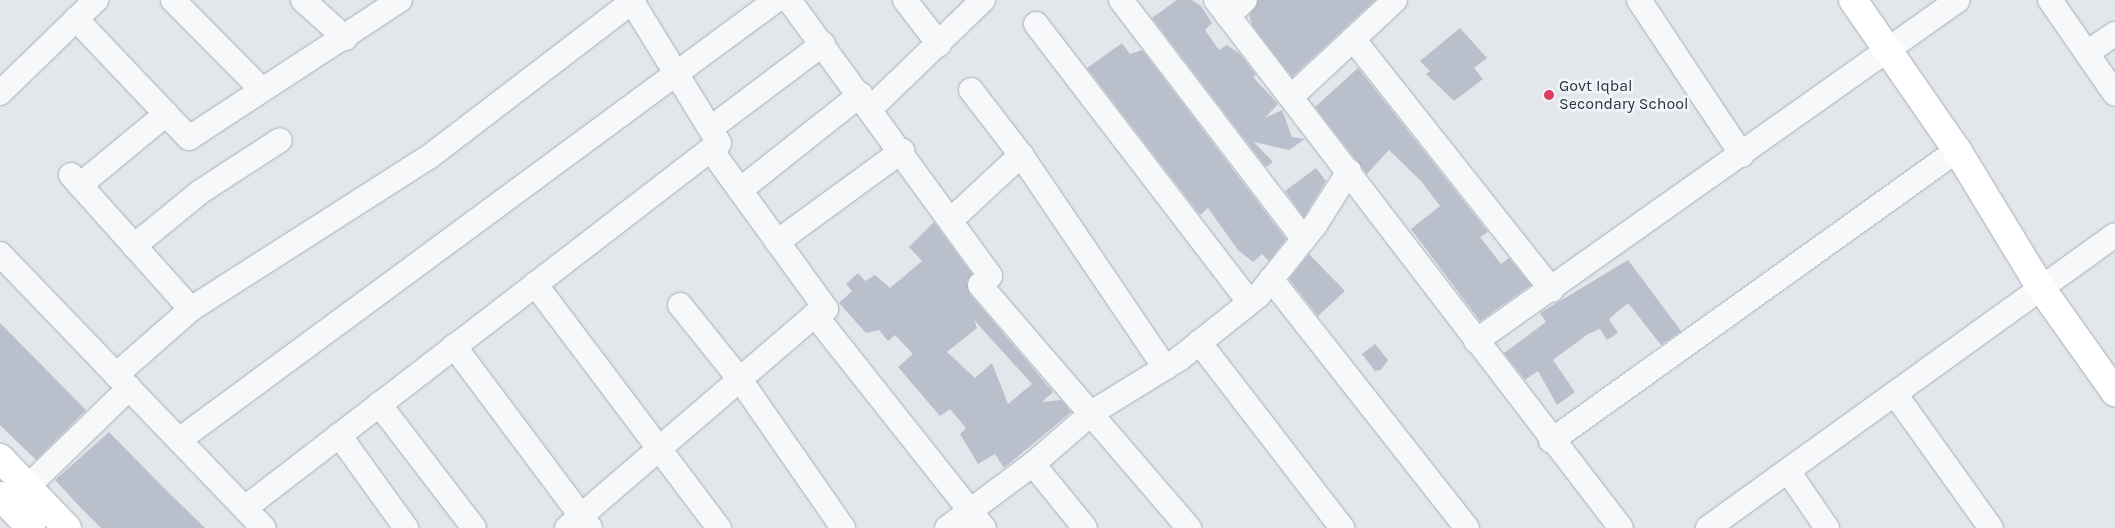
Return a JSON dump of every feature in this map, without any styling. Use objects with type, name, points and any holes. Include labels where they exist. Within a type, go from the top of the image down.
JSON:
[{"type":"main road","points":[[1853,0],[1889,49],[1957,150],[2041,288],[2115,392]]},
{"type":"main road","points":[[0,458],[12,496],[31,528]]},
{"type":"main road","points":[[12,496],[68,528]]},
{"type":"street","points":[[0,93],[96,0]]},
{"type":"street","points":[[173,0],[261,90]]},
{"type":"street","points":[[303,0],[345,38]]},
{"type":"street","points":[[76,19],[189,138],[261,90],[345,38],[400,0]]},
{"type":"street","points":[[12,496],[191,309],[429,157],[632,0],[677,74],[740,190],[826,308],[663,449],[580,524],[454,346]]},
{"type":"street","points":[[179,440],[776,0]]},
{"type":"street","points":[[790,0],[866,101],[990,276],[980,286],[1092,412],[1189,528]]},
{"type":"street","points":[[905,0],[939,44]]},
{"type":"street","points":[[740,190],[866,101],[939,44],[983,0]]},
{"type":"street","points":[[1121,0],[1304,239]]},
{"type":"street","points":[[1245,0],[1222,8],[1349,171],[1551,441],[1621,528]]},
{"type":"street","points":[[1291,98],[1396,0]]},
{"type":"street","points":[[1639,0],[1742,155]]},
{"type":"street","points":[[1476,341],[1552,290],[1958,0]]},
{"type":"street","points":[[2050,0],[2088,52],[2115,94]]},
{"type":"street","points":[[1036,24],[1249,302]]},
{"type":"street","points":[[2088,52],[2115,34]]},
{"type":"street","points":[[1353,39],[1552,290]]},
{"type":"street","points":[[245,508],[535,284],[823,44]]},
{"type":"street","points":[[971,90],[1020,155],[1165,368]]},
{"type":"street","points":[[166,114],[75,180],[191,309]]},
{"type":"street","points":[[134,246],[200,192],[280,140]]},
{"type":"street","points":[[1551,441],[1957,150]]},
{"type":"street","points":[[778,242],[902,151]]},
{"type":"street","points":[[951,220],[1020,155]]},
{"type":"street","points":[[947,528],[976,519],[1033,464],[1092,412],[1165,368],[1249,302],[1304,239],[1349,171]]},
{"type":"street","points":[[1708,528],[2115,235]]},
{"type":"street","points":[[0,254],[264,528]]},
{"type":"street","points":[[1271,279],[1467,528]]},
{"type":"street","points":[[535,284],[663,449],[719,528]]},
{"type":"street","points":[[680,305],[741,381],[843,528]]},
{"type":"street","points":[[816,315],[976,519]]},
{"type":"street","points":[[1199,342],[1342,528]]},
{"type":"street","points":[[1895,394],[1991,528]]},
{"type":"street","points":[[379,404],[474,528]]},
{"type":"street","points":[[339,435],[406,528]]},
{"type":"street","points":[[1033,464],[1085,528]]},
{"type":"street","points":[[1788,470],[1827,528]]},
{"type":"building","points":[[1177,0],[1192,0],[1201,6],[1212,23],[1205,30],[1219,50],[1227,45],[1240,54],[1256,75],[1253,77],[1278,104],[1265,118],[1282,110],[1292,137],[1305,139],[1289,150],[1254,142],[1273,162],[1266,167],[1152,18]]},
{"type":"building","points":[[1258,0],[1375,0],[1292,77],[1252,25],[1249,15]]},
{"type":"building","points":[[1460,28],[1487,58],[1474,68],[1483,79],[1454,101],[1426,74],[1430,71],[1420,61]]},
{"type":"building","points":[[1122,43],[1130,54],[1142,50],[1286,239],[1269,261],[1262,254],[1253,262],[1238,250],[1208,208],[1200,215],[1087,68]]},
{"type":"building","points":[[1358,68],[1488,232],[1480,237],[1501,264],[1509,258],[1531,285],[1480,321],[1411,229],[1440,206],[1421,181],[1389,150],[1367,174],[1315,107]]},
{"type":"building","points":[[1316,168],[1326,181],[1304,217],[1285,191]]},
{"type":"building","points":[[934,222],[972,274],[967,281],[970,294],[1053,392],[1042,402],[1061,400],[1071,412],[1004,468],[995,454],[978,464],[960,434],[966,428],[950,409],[940,416],[898,367],[913,354],[895,335],[888,341],[879,330],[866,333],[839,303],[852,291],[846,284],[858,273],[865,281],[875,275],[890,288],[922,261],[909,247]],"holes":[[[974,320],[1032,384],[1008,404],[992,363],[975,378],[947,352],[977,328]]]},
{"type":"building","points":[[1309,254],[1345,291],[1318,316],[1289,279]]},
{"type":"building","points":[[1628,260],[1681,331],[1661,345],[1628,303],[1609,319],[1618,333],[1607,340],[1600,329],[1588,334],[1553,360],[1575,392],[1557,405],[1538,371],[1525,380],[1504,353],[1546,322],[1540,313]]},
{"type":"building","points":[[0,323],[86,410],[36,460],[0,425]]},
{"type":"building","points":[[1375,344],[1388,360],[1381,370],[1375,371],[1362,354]]},
{"type":"building","points":[[109,432],[205,528],[101,528],[81,508],[55,480]]},
{"type":"place","name":"Govt Iqbal Secondary School","points":[[1549,95]]}]
